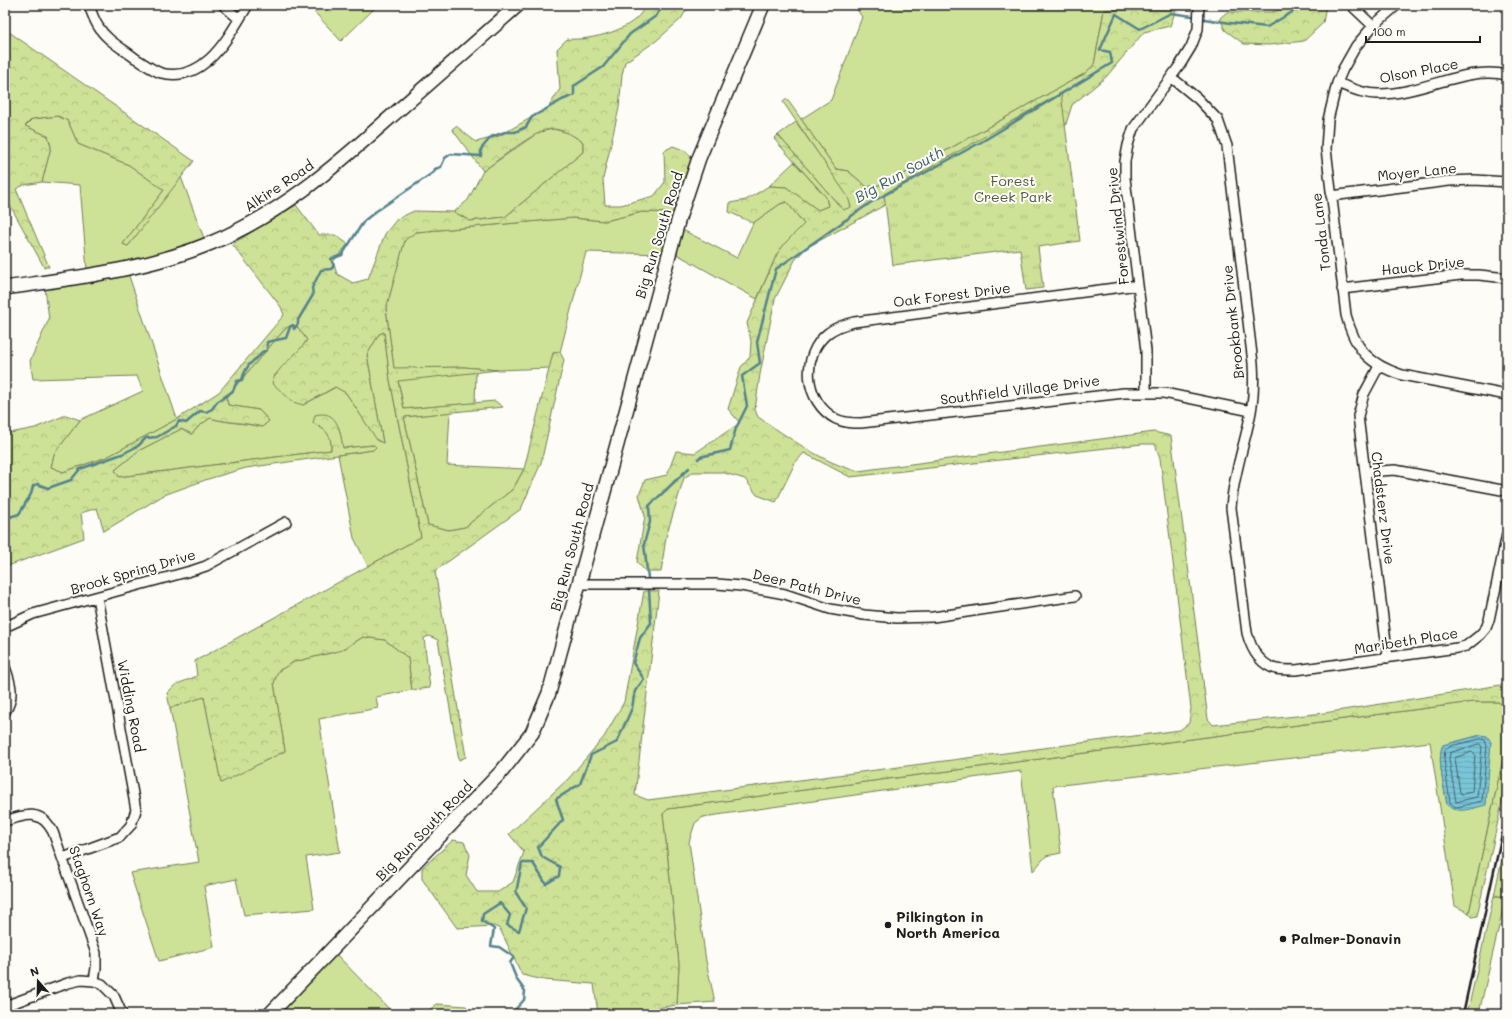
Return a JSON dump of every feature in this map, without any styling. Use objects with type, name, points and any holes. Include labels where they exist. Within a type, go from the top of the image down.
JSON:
[{"type":"street","points":[[223,5],[239,19]]},
{"type":"street","points":[[90,6],[97,25],[110,40],[147,66],[160,73],[177,75],[195,70],[206,63],[219,51],[248,5]]},
{"type":"street","name":"Alkire Road","points":[[5,288],[99,273],[160,260],[212,243],[250,225],[285,204],[325,174],[518,5]]},
{"type":"street","name":"Big Run South Road","points":[[270,1014],[502,772],[532,733],[549,693],[679,218],[699,158],[763,5]]},
{"type":"street","name":"Forestwind Drive","points":[[1146,392],[1146,351],[1125,178],[1125,161],[1133,129],[1171,78],[1191,47],[1198,29],[1199,5]]},
{"type":"street","points":[[1351,5],[1373,26]]},
{"type":"street","name":"Tonda Lane","points":[[1396,5],[1373,26],[1356,46],[1337,83],[1328,120],[1326,149],[1346,315],[1356,344],[1366,356],[1379,366],[1402,375],[1507,395]]},
{"type":"street","name":"Olson Place","points":[[1337,83],[1366,93],[1379,94],[1396,93],[1485,73],[1500,73],[1507,75]]},
{"type":"street","name":"Brookbank Drive","points":[[1171,78],[1198,99],[1218,120],[1227,146],[1253,363],[1254,383],[1251,412],[1232,494],[1232,508],[1247,633],[1252,649],[1257,656],[1263,662],[1276,668]]},
{"type":"street","name":"Moyer Lane","points":[[1331,196],[1455,181],[1474,180],[1507,182]]},
{"type":"street","name":"Hauck Drive","points":[[1342,290],[1461,275],[1507,278]]},
{"type":"street","name":"Oak Forest Drive","points":[[810,383],[809,370],[812,356],[817,345],[828,333],[840,326],[854,322],[1138,285]]},
{"type":"street","name":"Chadsterz Drive","points":[[1379,366],[1364,394],[1358,416],[1388,658]]},
{"type":"street","name":"Southfield Village Drive","points":[[810,383],[819,405],[832,416],[848,423],[861,423],[1124,393],[1146,392],[1186,397],[1251,412]]},
{"type":"street","points":[[1364,472],[1395,470],[1507,491]]},
{"type":"street","name":"Brook Spring Drive","points":[[5,627],[33,614],[200,568],[286,522]]},
{"type":"street","name":"Maribeth Place","points":[[1276,668],[1296,670],[1466,646],[1480,635],[1486,628],[1489,620],[1507,534]]},
{"type":"street","name":"Deer Path Drive","points":[[579,584],[717,584],[741,586],[785,594],[830,609],[864,616],[896,618],[932,617],[1075,596]]},
{"type":"street","name":"Widding Road","points":[[63,858],[120,837],[131,825],[136,810],[97,597]]},
{"type":"street","points":[[5,667],[10,682],[11,702],[5,712]]},
{"type":"street","name":"Staghorn Way","points":[[5,821],[19,816],[29,815],[39,816],[48,823],[63,858],[96,953],[94,981]]},
{"type":"street","points":[[5,1006],[68,983],[81,980],[94,981],[102,984],[114,996],[122,1014]]},
{"type":"green space","points":[[378,5],[341,41],[309,6]]},
{"type":"green space","points":[[645,5],[689,5],[681,19],[656,41],[625,62],[622,75],[619,108],[603,179],[605,205],[621,205],[654,196],[665,182],[664,151],[673,146],[686,151],[693,160],[675,213],[642,212],[605,221],[573,218],[416,232],[405,240],[386,309],[394,368],[464,367],[498,370],[398,381],[404,409],[495,401],[503,407],[404,417],[428,525],[449,530],[465,527],[513,489],[524,469],[553,353],[560,352],[564,360],[541,463],[521,509],[435,571],[466,757],[459,760],[438,640],[429,636],[424,638],[430,688],[412,690],[408,658],[385,640],[363,637],[342,650],[294,662],[278,671],[274,683],[285,751],[221,783],[204,697],[170,708],[167,693],[175,685],[197,676],[195,661],[421,537],[390,380],[384,332],[379,334],[367,355],[383,443],[377,440],[346,393],[335,387],[303,405],[293,402],[272,383],[274,377],[282,366],[307,340],[297,326],[291,325],[285,329],[226,397],[228,405],[259,410],[269,421],[262,427],[210,418],[198,427],[192,434],[181,429],[138,451],[115,470],[119,477],[331,450],[329,436],[325,430],[313,423],[315,415],[323,414],[329,415],[336,423],[341,435],[343,448],[374,445],[376,447],[373,450],[246,468],[208,479],[164,495],[104,531],[97,508],[81,513],[84,538],[5,567],[5,434],[35,428],[66,415],[80,420],[54,454],[51,467],[63,472],[107,457],[177,419],[219,392],[284,315],[281,307],[232,244],[296,205],[319,235],[335,235],[348,244],[333,262],[337,274],[353,283],[368,279],[385,234],[397,219],[414,211],[454,212],[470,221],[505,217],[583,152],[583,142],[560,130],[552,129],[545,131],[526,140],[483,171],[452,129],[456,126],[476,142],[499,136],[548,108],[560,89],[557,49],[567,39],[600,36],[623,27],[641,14]]},
{"type":"green space","points":[[854,5],[951,5],[952,9],[981,5],[1142,5],[1143,11],[1104,10],[1094,65],[1084,74],[886,184],[867,187],[848,171],[836,169],[801,119],[831,100],[862,17]]},
{"type":"green space","points":[[1299,5],[1326,5],[1323,23],[1304,41],[1269,45],[1244,44],[1225,30],[1220,18],[1227,12],[1271,12]]},
{"type":"green space","points":[[1104,10],[1176,10],[1170,26],[1144,32],[1106,77],[1072,105],[1065,127],[885,205],[806,248],[795,260],[775,299],[760,374],[755,410],[758,417],[793,441],[819,456],[858,471],[1154,432],[1171,436],[1208,719],[1213,725],[1324,713],[1507,684],[1507,707],[1498,702],[1473,702],[668,809],[663,814],[679,964],[677,1005],[615,1014],[598,1014],[594,984],[544,980],[522,975],[500,929],[494,926],[457,928],[422,879],[422,868],[453,840],[464,842],[470,855],[466,875],[477,892],[498,892],[513,882],[524,852],[509,834],[569,778],[604,737],[624,702],[644,591],[659,591],[635,795],[648,800],[1180,730],[1189,723],[1191,708],[1160,458],[1155,444],[1142,444],[850,477],[804,453],[795,463],[776,502],[757,495],[745,479],[721,472],[693,472],[684,478],[666,537],[661,572],[646,572],[637,562],[645,516],[639,495],[645,480],[667,475],[676,451],[695,453],[740,423],[728,409],[741,367],[750,357],[751,341],[747,323],[777,254],[786,242],[804,224],[787,202],[780,204],[753,223],[729,212],[730,203],[746,200],[769,186],[786,187],[818,210],[828,206],[826,197],[774,139],[778,135],[843,210],[851,207],[848,197],[783,102],[787,99],[836,169],[848,171],[867,187],[886,184],[1084,74],[1094,65]]},
{"type":"green space","points":[[9,32],[194,161],[128,246],[123,244],[164,190],[129,165],[78,144],[68,121],[58,116],[32,119],[25,126],[48,136],[51,147],[42,182],[24,185],[16,189],[49,267],[44,267],[5,196],[5,41]]},
{"type":"green space","name":"Forest Creek Park","points":[[1061,93],[1080,241],[1038,247],[1043,288],[1026,290],[1020,249],[893,265],[884,194]]},
{"type":"green space","points":[[58,116],[68,121],[78,144],[129,165],[164,190],[123,244],[128,246],[181,177],[205,241],[151,258],[87,270],[80,185],[42,182],[51,147],[48,136],[25,126],[32,119]]},
{"type":"green space","points":[[796,122],[849,197],[851,207],[844,211],[778,135]]},
{"type":"green space","points":[[553,129],[569,133],[583,142],[583,152],[505,217],[470,221],[454,212],[468,200],[483,171],[539,132]]},
{"type":"green space","points":[[794,162],[826,197],[828,206],[818,210],[786,187],[769,186]]},
{"type":"green space","points":[[787,202],[804,224],[786,242],[777,254],[757,299],[673,252],[679,228],[737,258],[753,223],[780,204]]},
{"type":"green space","points":[[642,212],[675,213],[664,254],[586,252],[560,352],[553,353],[550,368],[498,370],[464,367],[394,369],[386,309],[405,239],[416,232],[573,218],[605,221]]},
{"type":"green space","points":[[128,273],[177,419],[107,457],[63,472],[51,467],[54,454],[80,420],[143,391],[137,376],[33,379],[30,361],[49,319],[45,288]]},
{"type":"green space","points":[[291,325],[297,326],[307,340],[302,348],[274,376],[303,405],[336,387],[346,393],[377,439],[383,443],[367,355],[379,334],[384,332],[390,380],[421,537],[368,566],[354,538],[338,455],[373,450],[373,445],[343,448],[339,428],[313,423],[325,430],[329,436],[331,450],[119,477],[115,470],[138,451],[181,429],[192,434],[198,427],[210,418],[262,427],[269,421],[259,410],[228,405],[226,397],[285,329]]},
{"type":"green space","points":[[476,372],[475,403],[404,409],[398,380]]},
{"type":"green space","points":[[450,412],[447,465],[524,469],[513,489],[465,527],[449,530],[428,525],[404,417]]},
{"type":"green space","points":[[363,637],[385,640],[408,658],[412,690],[376,697],[378,708],[319,719],[340,852],[306,857],[314,909],[244,915],[236,879],[204,886],[214,947],[159,961],[130,873],[199,862],[170,708],[204,696],[221,782],[285,751],[274,683],[278,671],[294,662],[342,650]]},
{"type":"green space","points":[[1473,702],[1498,702],[1507,707],[1507,741],[1469,913],[1455,906],[1430,742],[1053,786],[1061,853],[1046,856],[1033,871],[1021,771],[703,817],[695,823],[689,842],[706,961],[715,1002],[677,1005],[679,964],[663,814],[668,809]],"holes":[[[1481,735],[1447,805],[1440,758],[1443,745]]]},
{"type":"green space","points":[[1507,741],[1507,780],[1477,916],[1472,917],[1469,913]]},
{"type":"green space","points":[[1507,835],[1506,896],[1494,896]]},
{"type":"green space","points":[[1494,896],[1506,896],[1479,1013],[1467,1014]]},
{"type":"green space","points":[[334,952],[394,1014],[275,1014]]},
{"type":"green space","points":[[437,1004],[466,1006],[474,1014],[424,1014]]},
{"type":"water","points":[[1481,735],[1487,736],[1491,742],[1486,805],[1466,810],[1456,810],[1447,805],[1440,758],[1443,745]]},
{"type":"waterway","points":[[5,522],[6,518],[19,514],[31,494],[33,486],[37,484],[48,488],[71,480],[80,469],[122,454],[138,446],[146,438],[157,437],[176,426],[179,421],[186,423],[200,411],[206,412],[212,409],[217,402],[233,391],[237,381],[242,380],[249,365],[262,352],[267,350],[267,342],[286,338],[290,327],[293,325],[294,329],[313,295],[312,288],[321,270],[331,269],[334,266],[331,259],[342,255],[364,221],[434,172],[435,169],[441,167],[445,158],[451,154],[481,156],[481,149],[491,137],[505,132],[515,132],[526,127],[532,117],[574,95],[574,86],[603,67],[630,34],[656,16],[663,5]]},
{"type":"waterway","name":"Big Run South","points":[[1204,19],[1267,27],[1304,5]]},
{"type":"waterway","name":"Big Run South","points":[[698,459],[700,457],[730,450],[736,428],[747,406],[742,376],[760,363],[757,342],[776,269],[870,203],[983,141],[1112,63],[1110,52],[1100,50],[1116,14],[1140,29],[1171,13],[1192,16]]},
{"type":"waterway","name":"Big Run South","points":[[648,578],[644,544],[650,522],[649,506],[689,468]]},
{"type":"waterway","name":"Big Run South","points":[[511,1014],[524,1000],[525,991],[517,980],[510,963],[514,957],[499,947],[491,946],[494,929],[482,921],[483,914],[500,903],[510,915],[507,925],[519,931],[526,908],[516,893],[522,863],[533,863],[546,884],[559,876],[560,867],[542,857],[538,847],[563,820],[556,799],[580,784],[591,755],[617,742],[632,708],[635,691],[644,679],[633,663],[640,638],[651,623],[649,590]]},
{"type":"railway","points":[[1463,1014],[1507,811]]},
{"type":"place","name":"Pilkington in North America","points":[[888,925]]},
{"type":"place","name":"Palmer-Donavin","points":[[1283,939]]}]
